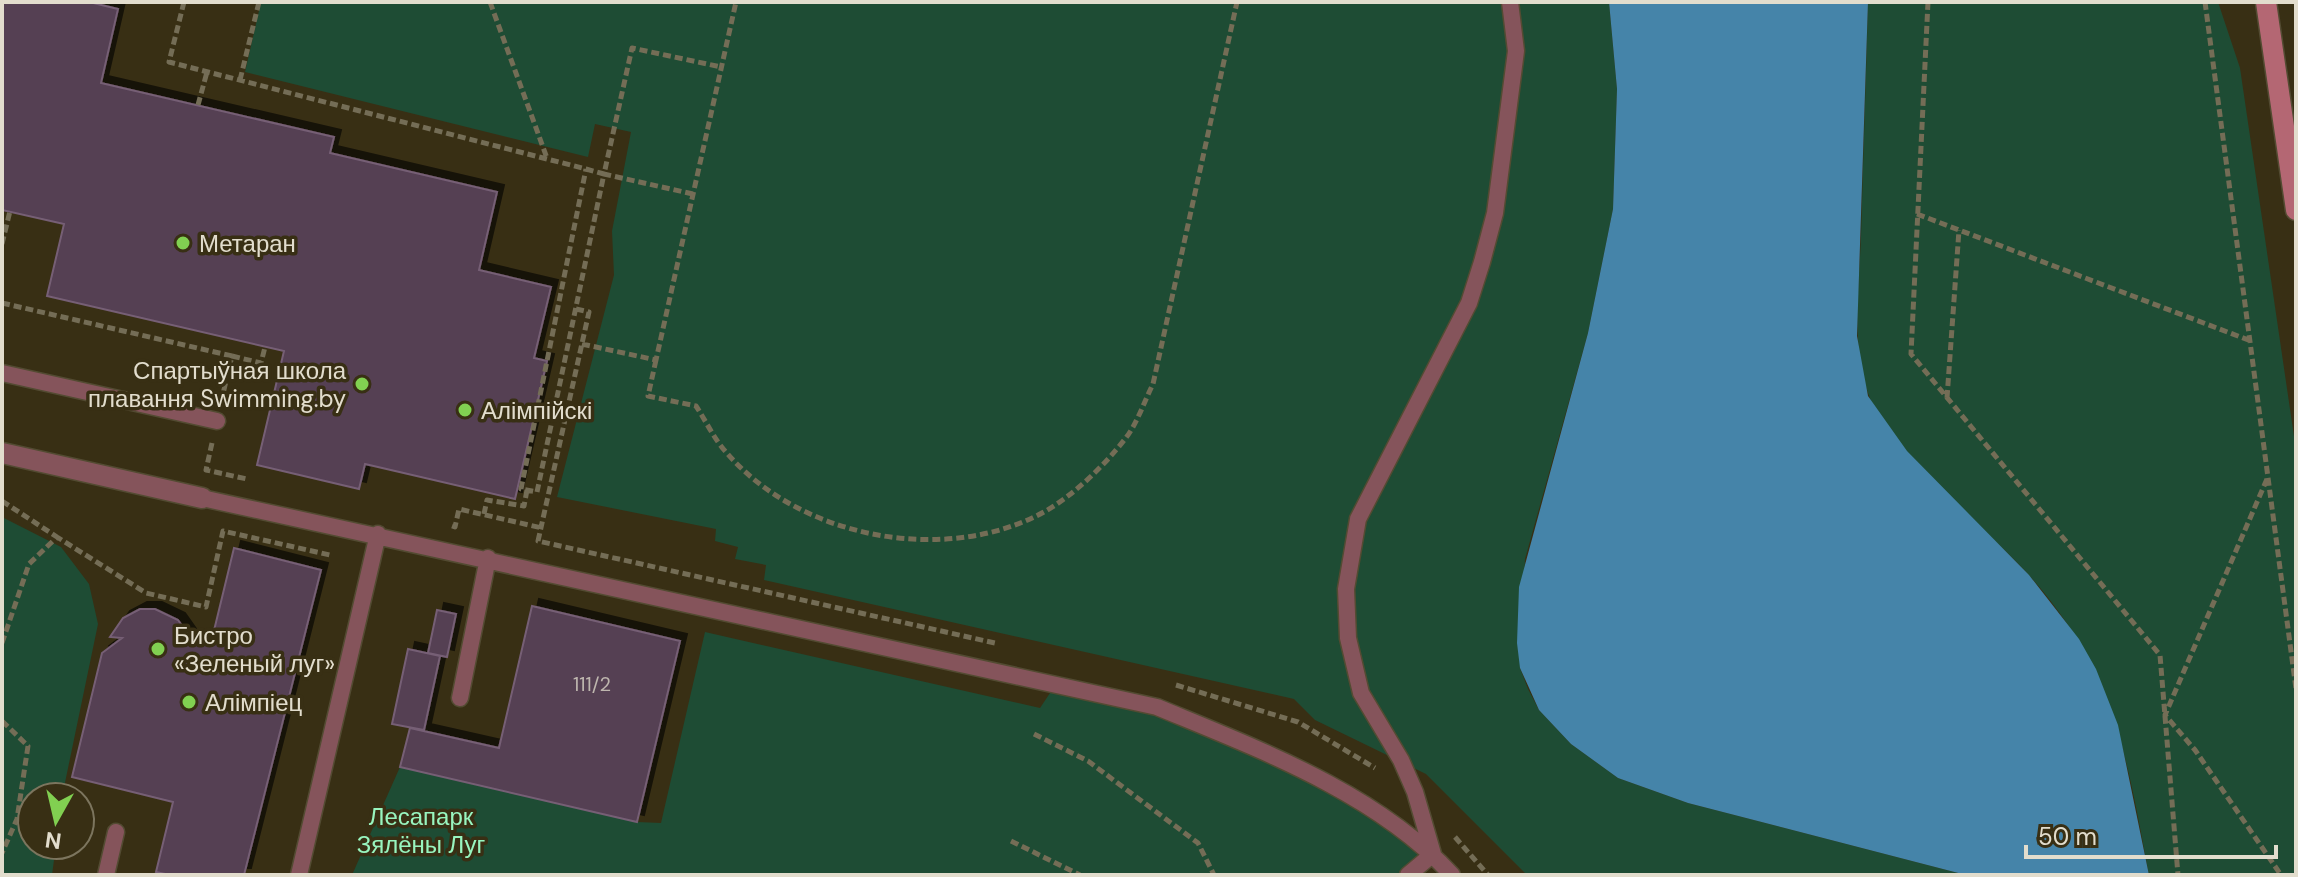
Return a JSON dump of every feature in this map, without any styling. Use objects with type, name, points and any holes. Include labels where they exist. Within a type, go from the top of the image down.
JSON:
[{"type":"main road","points":[[2266,2],[2296,210]]},
{"type":"street","points":[[2,453],[202,498]]},
{"type":"lane","points":[[1433,854],[1415,792],[1401,760],[1361,693],[1348,638],[1346,589],[1358,519],[1469,303],[1482,262],[1495,213],[1516,51],[1510,2]]},
{"type":"lane","points":[[2,373],[217,421]]},
{"type":"lane","points":[[202,498],[488,558],[1157,707],[1281,758],[1351,798],[1433,854],[1452,875]]},
{"type":"lane","points":[[299,875],[378,534]]},
{"type":"lane","points":[[460,698],[488,558]]},
{"type":"lane","points":[[106,875],[116,832]]},
{"type":"lane","points":[[1408,875],[1433,854]]},
{"type":"path","points":[[184,2],[169,62],[693,194]]},
{"type":"path","points":[[240,80],[259,2]]},
{"type":"path","points":[[490,2],[547,159]]},
{"type":"path","points":[[736,2],[648,396],[696,406],[726,452],[763,486],[802,512],[878,535],[940,540],[998,531],[1044,511],[1085,481],[1128,437],[1153,384],[1237,2]]},
{"type":"path","points":[[1928,2],[1911,354],[2160,655],[2178,875]]},
{"type":"path","points":[[2205,2],[2296,689]]},
{"type":"path","points":[[586,169],[521,489],[537,492],[632,48],[721,67]]},
{"type":"path","points":[[198,105],[207,72]]},
{"type":"path","points":[[2,244],[10,211]]},
{"type":"path","points":[[1917,214],[2251,341]]},
{"type":"path","points":[[1947,398],[1959,230]]},
{"type":"path","points":[[2,303],[261,363],[265,347]]},
{"type":"path","points":[[440,524],[455,527],[459,509],[542,528],[589,312],[576,309]]},
{"type":"path","points":[[582,344],[656,360]]},
{"type":"path","points":[[232,356],[206,470],[253,480]]},
{"type":"path","points":[[2165,715],[2268,476]]},
{"type":"path","points":[[484,514],[487,500],[524,506],[527,490]]},
{"type":"path","points":[[2,501],[146,593],[206,607],[223,531],[330,555]]},
{"type":"path","points":[[2,643],[29,564],[57,537]]},
{"type":"path","points":[[2165,715],[2195,750],[2281,875]]},
{"type":"path","points":[[2,721],[28,746],[17,819],[2,853]]},
{"type":"path","points":[[1034,734],[1088,761],[1198,843],[1214,875]]},
{"type":"path","points":[[1011,841],[1080,875]]},
{"type":"path","points":[[1485,871],[1495,875]]},
{"type":"green space","points":[[261,2],[1609,2],[1617,89],[1613,209],[1588,333],[1525,559],[1520,668],[1528,689],[1539,710],[1571,744],[1618,778],[1688,803],[1966,875],[1527,875],[1426,774],[1315,720],[1294,699],[764,580],[766,565],[735,559],[738,547],[715,541],[716,529],[557,497],[614,275],[612,231],[631,132],[595,124],[588,157],[245,72]]},
{"type":"green space","points":[[1868,2],[2218,2],[2240,68],[2296,450],[2296,875],[2149,875],[2132,790],[2112,714],[2080,644],[2027,573],[1938,487],[1878,415],[1863,374],[1858,336]]},
{"type":"green space","points":[[2,517],[61,547],[89,584],[98,624],[65,781],[16,781],[16,861],[54,861],[52,875],[2,875]]},
{"type":"green space","name":"Лесапарк Зялёны Луг","points":[[705,632],[1040,708],[1056,684],[1157,707],[1281,758],[1433,854],[1408,875],[352,875],[400,767],[637,822],[661,823]]},
{"type":"water","points":[[1609,2],[1868,2],[1857,336],[1868,396],[1907,451],[2029,575],[2079,639],[2096,669],[2118,725],[2149,875],[1966,875],[1688,803],[1618,778],[1571,744],[1539,710],[1520,668],[1517,643],[1519,587],[1588,333],[1613,209],[1617,89]]},
{"type":"building","points":[[2,2],[89,2],[118,9],[101,83],[334,137],[330,153],[497,192],[479,270],[551,287],[534,358],[547,361],[515,499],[365,464],[359,489],[257,465],[284,351],[47,296],[64,224],[2,210]]},
{"type":"building","name":"Алімпіец","points":[[234,548],[321,570],[244,875],[170,875],[156,872],[173,802],[72,777],[102,653],[122,638],[110,637],[123,618],[140,609],[155,609],[178,620],[190,637],[211,643]]},
{"type":"building","points":[[532,606],[680,641],[637,822],[400,767],[410,728],[499,748]]},
{"type":"building","points":[[437,610],[456,614],[447,657],[428,653]]},
{"type":"building","points":[[408,649],[440,656],[424,730],[392,724]]},
{"type":"place","name":"Метаран","points":[[183,243]]},
{"type":"place","name":"Спартыўная школа плавання Swimming.by","points":[[362,384]]},
{"type":"place","name":"Алімпійскі","points":[[465,410]]},
{"type":"place","name":"Бистро «Зеленый луг»","points":[[158,649]]},
{"type":"place","name":"Алімпіец","points":[[189,702]]}]
